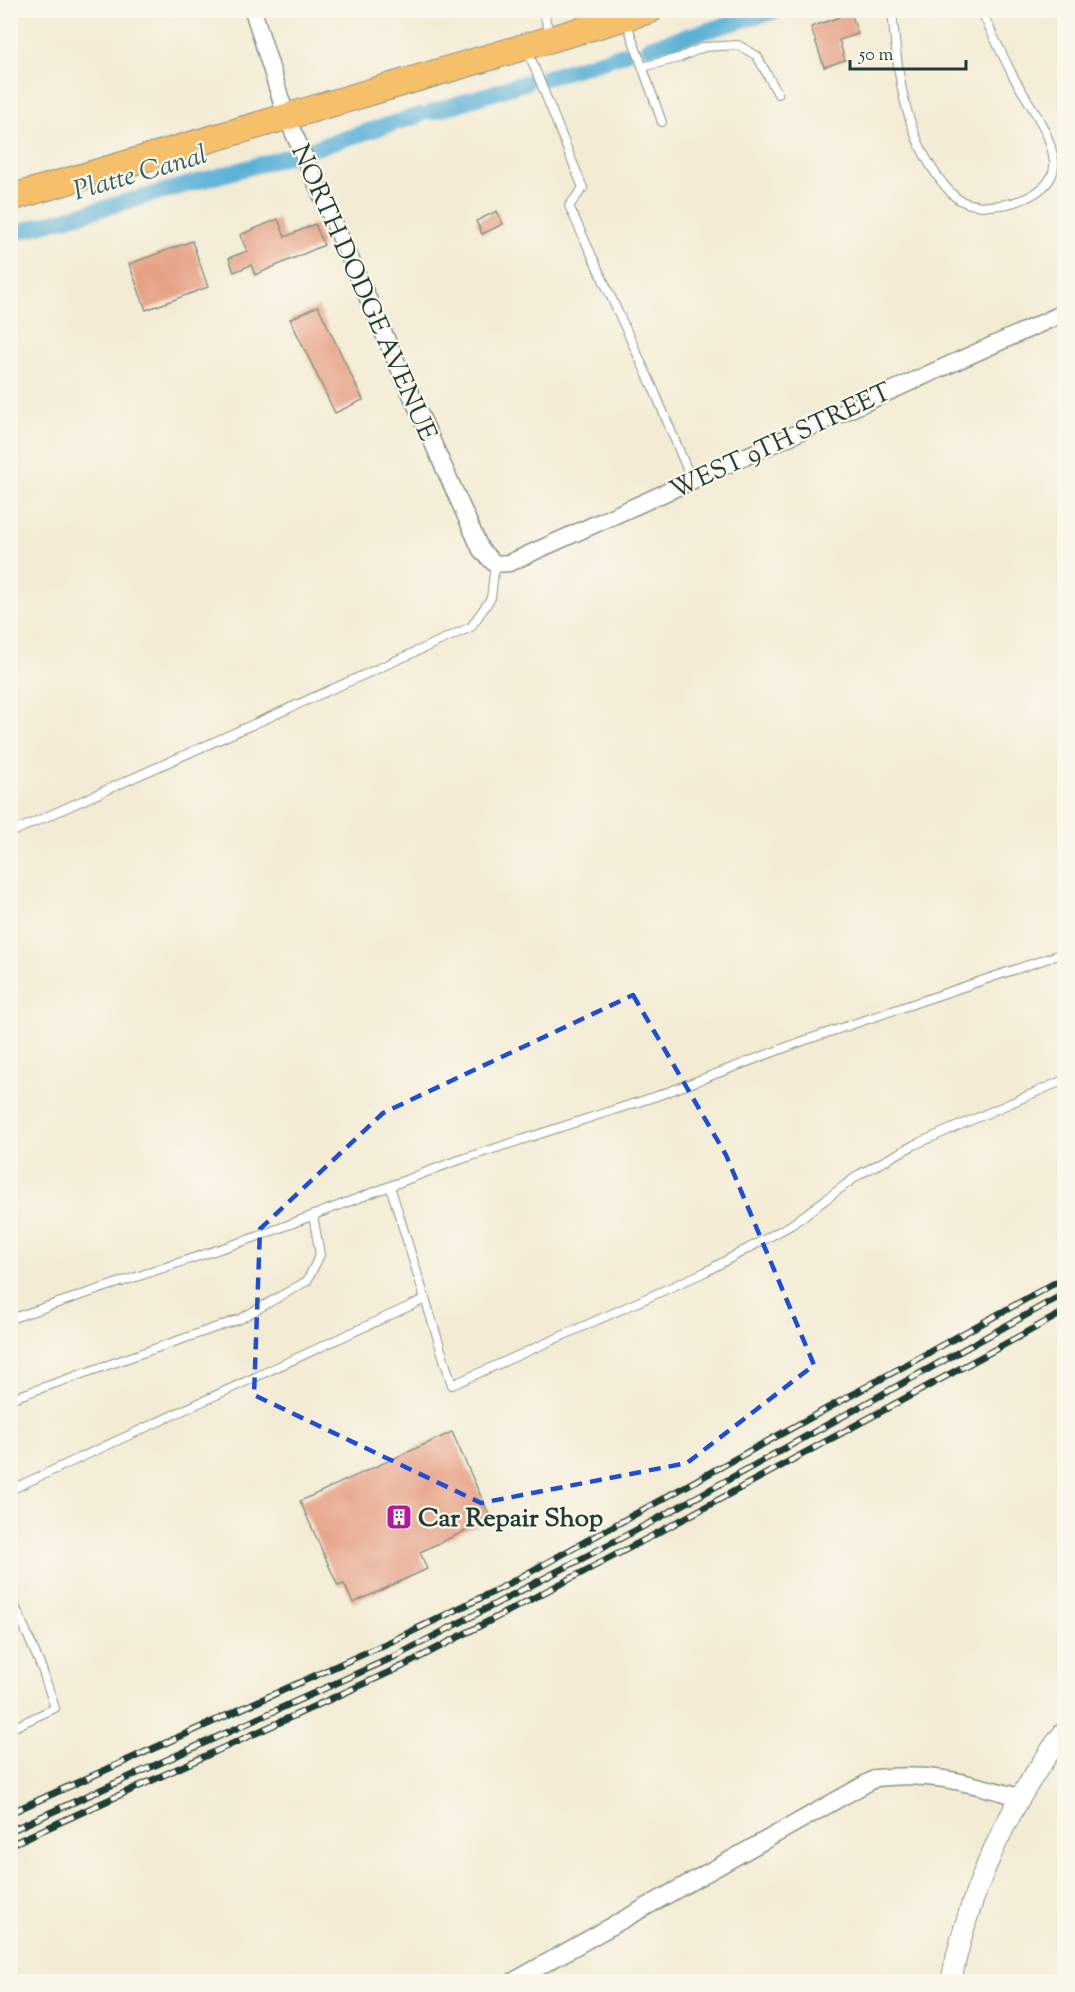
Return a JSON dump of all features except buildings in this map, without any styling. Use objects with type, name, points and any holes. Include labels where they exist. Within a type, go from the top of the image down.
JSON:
[{"type":"main road","points":[[10,198],[650,10]]},
{"type":"street","name":"NORTH DODGE AVENUE","points":[[253,10],[286,116],[481,550],[495,564]]},
{"type":"street","name":"WEST 9TH STREET","points":[[495,564],[509,563],[1065,313]]},
{"type":"street","points":[[951,1982],[956,1954],[991,1852],[1019,1797],[1065,1731]]},
{"type":"street","points":[[512,1982],[876,1778],[903,1775],[945,1777],[1019,1797]]},
{"type":"lane","points":[[543,10],[551,39]]},
{"type":"lane","points":[[892,10],[899,80],[907,115],[917,141],[954,196],[973,207],[987,207],[1006,204],[1037,191],[1050,181],[1054,164],[1050,145],[1036,114],[981,10]]},
{"type":"lane","points":[[624,18],[662,122]]},
{"type":"lane","points":[[642,67],[679,58],[704,47],[738,45],[757,56],[778,94]]},
{"type":"lane","points":[[526,46],[583,188],[569,206],[654,390],[692,481]]},
{"type":"lane","points":[[10,833],[471,627],[491,598],[495,564]]},
{"type":"lane","points":[[10,1319],[313,1215],[453,1162],[657,1096],[803,1041],[1065,953]]},
{"type":"lane","points":[[390,1186],[452,1385],[705,1272],[790,1225],[860,1174],[914,1145],[1065,1080]]},
{"type":"lane","points":[[10,1399],[240,1318],[307,1281],[320,1255],[313,1215]]},
{"type":"lane","points":[[10,1490],[425,1299]]},
{"type":"lane","points":[[10,1594],[42,1669],[55,1708],[10,1729]]},
{"type":"highlighted area","points":[[633,995],[726,1155],[814,1365],[687,1463],[481,1503],[254,1395],[260,1229],[383,1113]]},
{"type":"waterway","name":"Platte Canal","points":[[649,47],[779,10]]},
{"type":"waterway","points":[[545,78],[624,54]]},
{"type":"waterway","points":[[432,112],[527,82]]},
{"type":"waterway","points":[[315,148],[420,115]]},
{"type":"waterway","name":"Platte Canal","points":[[10,234],[290,156]]},
{"type":"railway","points":[[10,1813],[392,1641],[501,1588],[1064,1278]]},
{"type":"railway","points":[[10,1831],[398,1655],[646,1525],[1064,1294]]},
{"type":"railway","points":[[10,1845],[403,1666],[652,1536],[1064,1312]]},
{"type":"place","name":"Car Repair Shop","points":[[399,1517]]}]
